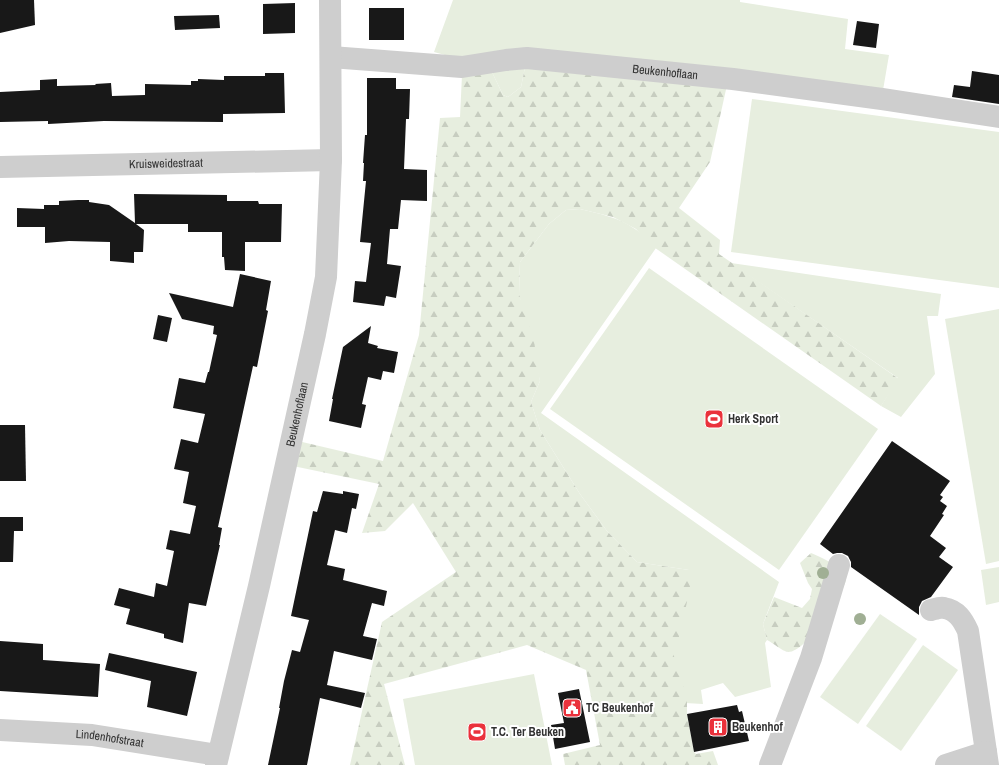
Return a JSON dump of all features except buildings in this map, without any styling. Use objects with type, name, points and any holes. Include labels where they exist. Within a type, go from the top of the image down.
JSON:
[{"type":"street","name":"Beukenhoflaan","points":[[217,760],[261,578],[315,334],[326,277],[331,160],[330,0]]},
{"type":"street","name":"Beukenhoflaan","points":[[330,57],[462,67],[527,58],[733,79],[882,99],[999,117]]},
{"type":"street","name":"Kruisweidestraat","points":[[0,167],[331,160]]},
{"type":"street","points":[[770,765],[811,658],[839,565]]},
{"type":"street","points":[[931,610],[943,608],[955,612],[963,619],[968,631],[987,759],[946,765]]},
{"type":"street","name":"Lindenhofstraat","points":[[0,730],[92,735],[217,760]]},
{"type":"green space","points":[[453,0],[740,0],[740,2],[848,19],[845,49],[889,55],[882,96],[467,61],[434,52]]},
{"type":"green space","points":[[525,67],[521,87],[508,97],[503,95],[491,70]]},
{"type":"green space","points":[[525,67],[727,85],[710,162],[679,208],[720,240],[719,254],[899,379],[881,406],[648,243],[636,229],[613,217],[580,209],[566,210],[549,224],[520,262],[519,294],[534,341],[540,381],[531,402],[540,430],[580,494],[607,531],[637,562],[689,570],[690,588],[680,634],[673,653],[687,697],[687,714],[694,752],[696,754],[713,751],[718,765],[565,765],[563,754],[600,745],[586,670],[527,645],[384,684],[405,765],[350,765],[382,622],[456,572],[413,503],[385,531],[362,533],[379,484],[293,466],[298,441],[383,461],[419,335],[440,118],[460,117],[462,75],[491,70],[503,95],[508,97],[521,87]]},
{"type":"green space","points":[[752,99],[999,132],[999,288],[731,252]]},
{"type":"green space","points":[[580,209],[609,216],[629,225],[638,231],[656,248],[541,413],[779,582],[763,624],[767,640],[765,643],[771,687],[735,697],[723,683],[701,690],[703,704],[685,703],[670,651],[689,570],[637,562],[607,531],[580,494],[540,430],[531,402],[540,381],[519,294],[520,262],[549,224],[566,210]]},
{"type":"green space","points":[[731,263],[941,294],[938,316],[927,316],[935,374],[901,417],[881,406],[898,378]]},
{"type":"green space","name":"Herk Sport","points":[[649,268],[878,429],[779,570],[550,409]]},
{"type":"green space","points":[[999,309],[999,561],[986,564],[945,319]]},
{"type":"green space","points":[[811,553],[836,566],[846,580],[831,610],[813,634],[795,650],[788,652],[767,640],[763,624],[774,597],[802,608],[810,599],[812,589],[800,563]]},
{"type":"green space","points":[[999,567],[999,602],[986,605],[981,570]]},
{"type":"green space","points":[[880,614],[917,639],[858,724],[820,697]]},
{"type":"green space","points":[[923,645],[958,670],[901,751],[866,726]]},
{"type":"green space","name":"T.C. Ter Beuken","points":[[534,674],[552,765],[415,765],[403,699]]},
{"type":"place","name":"Herk Sport","points":[[714,419]]},
{"type":"place","name":"TC Beukenhof","points":[[572,708]]},
{"type":"place","name":"Beukenhof","points":[[718,727]]},
{"type":"place","name":"T.C. Ter Beuken","points":[[477,732]]}]
